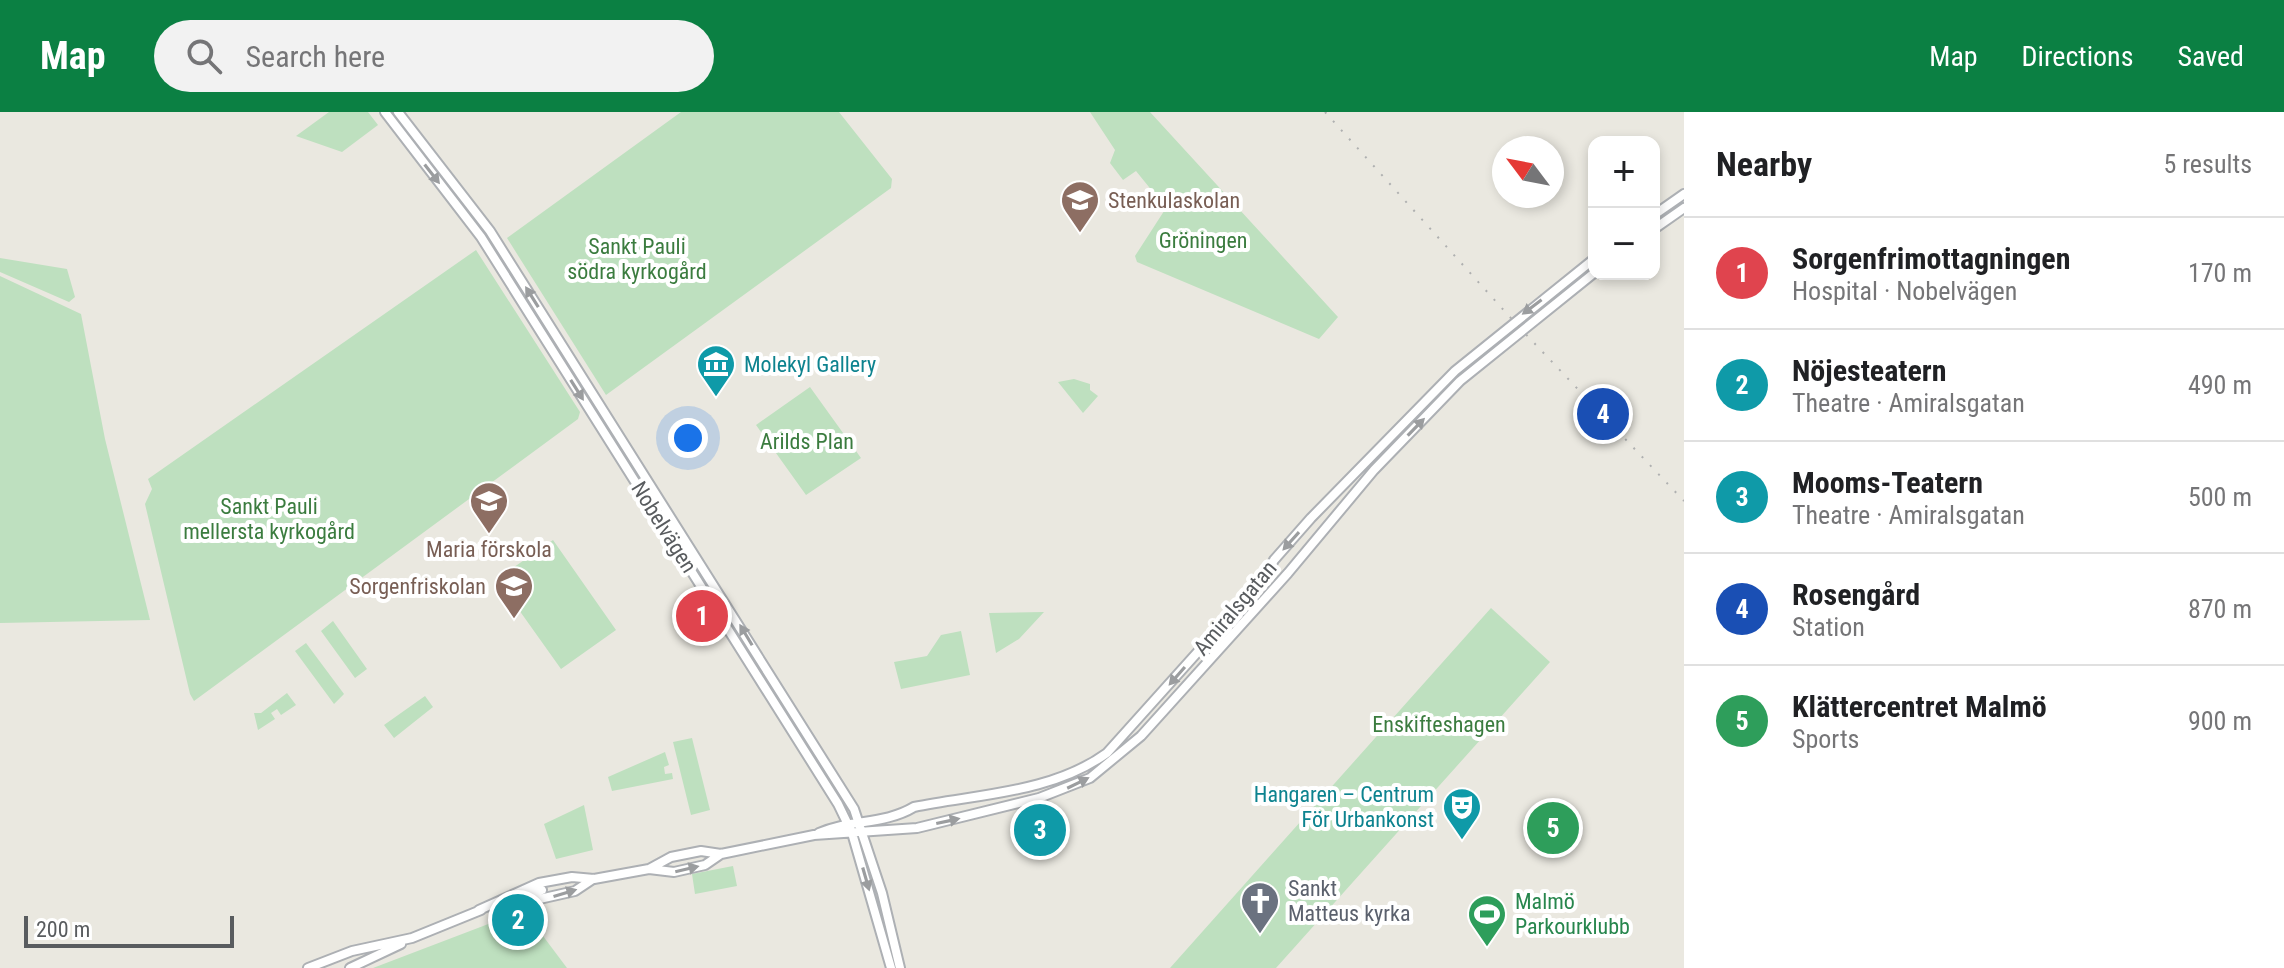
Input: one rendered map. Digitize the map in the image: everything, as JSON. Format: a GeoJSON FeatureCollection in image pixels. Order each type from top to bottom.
{"type":"FeatureCollection","features":[{"type":"Feature","properties":{"kind":"main road","name":"Nobelvägen"},"geometry":{"type":"LineString","coordinates":[[385,112],[481,237],[806,751],[852,833],[891,968]]}},
{"type":"Feature","properties":{"kind":"main road","name":"Nobelvägen"},"geometry":{"type":"LineString","coordinates":[[398,112],[490,231],[722,596],[860,821],[900,968]]}},
{"type":"Feature","properties":{"kind":"main road"},"geometry":{"type":"LineString","coordinates":[[1660,211],[1684,194]]}},
{"type":"Feature","properties":{"kind":"main road"},"geometry":{"type":"LineString","coordinates":[[1660,225],[1684,208]]}},
{"type":"Feature","properties":{"kind":"main road","name":"Amiralsgatan"},"geometry":{"type":"LineString","coordinates":[[649,869],[671,857],[701,851],[721,854],[814,835],[848,823],[898,817],[914,807],[1076,773],[1107,753],[1266,576],[1274,560],[1304,526],[1409,415],[1486,342],[1588,264]]}},
{"type":"Feature","properties":{"kind":"main road","name":"Amiralsgatan"},"geometry":{"type":"LineString","coordinates":[[814,835],[917,828],[975,816],[1056,793],[1106,767],[1141,736],[1288,573],[1374,470],[1460,381],[1588,278]]}},
{"type":"Feature","properties":{"kind":"main road","name":"Amiralsgatan"},"geometry":{"type":"LineString","coordinates":[[350,968],[539,883],[572,877],[594,879],[649,869],[674,872],[705,865],[721,854]]}},
{"type":"Feature","properties":{"kind":"main road","name":"Amiralsgatan"},"geometry":{"type":"LineString","coordinates":[[479,910],[514,906],[575,891],[594,879]]}},
{"type":"Feature","properties":{"kind":"main road","name":"Amiralsgatan"},"geometry":{"type":"LineString","coordinates":[[479,910],[542,890]]}},
{"type":"Feature","properties":{"kind":"main road","name":"Amiralsgatan"},"geometry":{"type":"LineString","coordinates":[[308,968],[352,951],[412,938]]}},
{"type":"Feature","properties":{"kind":"green space"},"geometry":{"type":"Polygon","coordinates":[[[329,112],[368,112],[378,125],[342,152],[296,136],[329,112]]]}},
{"type":"Feature","properties":{"kind":"green space","name":"Sankt Pauli södra kyrkogård"},"geometry":{"type":"Polygon","coordinates":[[[681,112],[839,112],[892,179],[891,188],[606,395],[507,238],[681,112]]]}},
{"type":"Feature","properties":{"kind":"green space","name":"Gröningen"},"geometry":{"type":"Polygon","coordinates":[[[1090,112],[1150,112],[1338,317],[1319,339],[1137,262],[1135,256],[1166,208],[1136,171],[1123,180],[1110,163],[1115,150],[1090,112]]]}},
{"type":"Feature","properties":{"kind":"green space","name":"Sankt Pauli mellersta kyrkogård"},"geometry":{"type":"Polygon","coordinates":[[[476,250],[580,412],[578,419],[194,701],[145,504],[152,489],[148,479],[476,250]]]}},
{"type":"Feature","properties":{"kind":"green space"},"geometry":{"type":"Polygon","coordinates":[[[0,258],[67,269],[75,297],[69,302],[0,272],[0,258]]]}},
{"type":"Feature","properties":{"kind":"green space"},"geometry":{"type":"Polygon","coordinates":[[[0,276],[81,314],[105,439],[150,620],[0,623],[0,276]]]}},
{"type":"Feature","properties":{"kind":"green space"},"geometry":{"type":"Polygon","coordinates":[[[1074,379],[1090,384],[1090,390],[1098,396],[1083,413],[1058,382],[1074,379]]]}},
{"type":"Feature","properties":{"kind":"green space","name":"Arilds Plan"},"geometry":{"type":"Polygon","coordinates":[[[810,387],[861,458],[806,495],[756,425],[810,387]]]}},
{"type":"Feature","properties":{"kind":"green space"},"geometry":{"type":"Polygon","coordinates":[[[553,540],[616,630],[561,669],[497,579],[553,540]]]}},
{"type":"Feature","properties":{"kind":"green space","name":"Enskifteshagen"},"geometry":{"type":"Polygon","coordinates":[[[1491,608],[1550,662],[1276,968],[1170,968],[1491,608]]]}},
{"type":"Feature","properties":{"kind":"green space"},"geometry":{"type":"Polygon","coordinates":[[[1044,612],[1019,639],[996,653],[989,613],[1044,612]]]}},
{"type":"Feature","properties":{"kind":"green space"},"geometry":{"type":"Polygon","coordinates":[[[333,621],[367,669],[355,678],[321,631],[333,621]]]}},
{"type":"Feature","properties":{"kind":"green space"},"geometry":{"type":"Polygon","coordinates":[[[961,631],[970,675],[901,689],[894,662],[927,656],[941,635],[961,631]]]}},
{"type":"Feature","properties":{"kind":"green space"},"geometry":{"type":"Polygon","coordinates":[[[306,643],[344,694],[334,704],[295,651],[306,643]]]}},
{"type":"Feature","properties":{"kind":"green space"},"geometry":{"type":"Polygon","coordinates":[[[287,693],[296,705],[281,715],[277,709],[271,713],[275,719],[258,730],[254,713],[261,713],[287,693]]]}},
{"type":"Feature","properties":{"kind":"green space"},"geometry":{"type":"Polygon","coordinates":[[[425,696],[433,707],[394,738],[384,725],[425,696]]]}},
{"type":"Feature","properties":{"kind":"green space"},"geometry":{"type":"Polygon","coordinates":[[[692,738],[710,810],[691,815],[673,742],[692,738]]]}},
{"type":"Feature","properties":{"kind":"green space"},"geometry":{"type":"Polygon","coordinates":[[[665,752],[669,765],[664,767],[665,774],[672,773],[673,779],[612,791],[608,777],[665,752]]]}},
{"type":"Feature","properties":{"kind":"green space"},"geometry":{"type":"Polygon","coordinates":[[[584,805],[593,850],[556,859],[544,824],[584,805]]]}},
{"type":"Feature","properties":{"kind":"green space"},"geometry":{"type":"Polygon","coordinates":[[[733,866],[737,886],[695,894],[692,874],[733,866]]]}},
{"type":"Feature","properties":{"kind":"green space"},"geometry":{"type":"Polygon","coordinates":[[[520,912],[538,921],[543,936],[567,968],[373,968],[520,912]]]}},
{"type":"Feature","properties":{"kind":"railway"},"geometry":{"type":"LineString","coordinates":[[1325,112],[1518,326],[1684,501]]}},
{"type":"Feature","properties":{"kind":"place","name":"Stenkulaskolan"},"geometry":{"type":"Point","coordinates":[1080,234]}},
{"type":"Feature","properties":{"kind":"place","name":"Molekyl Gallery"},"geometry":{"type":"Point","coordinates":[716,398]}},
{"type":"Feature","properties":{"kind":"place","name":"Rosengård"},"geometry":{"type":"Point","coordinates":[1603,414]}},
{"type":"Feature","properties":{"kind":"place","name":"Maria förskola"},"geometry":{"type":"Point","coordinates":[489,535]}},
{"type":"Feature","properties":{"kind":"place","name":"Sorgenfrimottagningen"},"geometry":{"type":"Point","coordinates":[702,616]}},
{"type":"Feature","properties":{"kind":"place","name":"Sorgenfriskolan"},"geometry":{"type":"Point","coordinates":[514,620]}},
{"type":"Feature","properties":{"kind":"place","name":"Klättercentret Malmö"},"geometry":{"type":"Point","coordinates":[1553,828]}},
{"type":"Feature","properties":{"kind":"place","name":"Mooms-Teatern"},"geometry":{"type":"Point","coordinates":[1040,830]}},
{"type":"Feature","properties":{"kind":"place","name":"Hangaren – Centrum För Urbankonst"},"geometry":{"type":"Point","coordinates":[1462,841]}},
{"type":"Feature","properties":{"kind":"place","name":"Nöjesteatern"},"geometry":{"type":"Point","coordinates":[518,920]}},
{"type":"Feature","properties":{"kind":"place","name":"Sankt Matteus kyrka"},"geometry":{"type":"Point","coordinates":[1260,935]}},
{"type":"Feature","properties":{"kind":"place","name":"Malmö Parkourklubb"},"geometry":{"type":"Point","coordinates":[1487,948]}}]}
